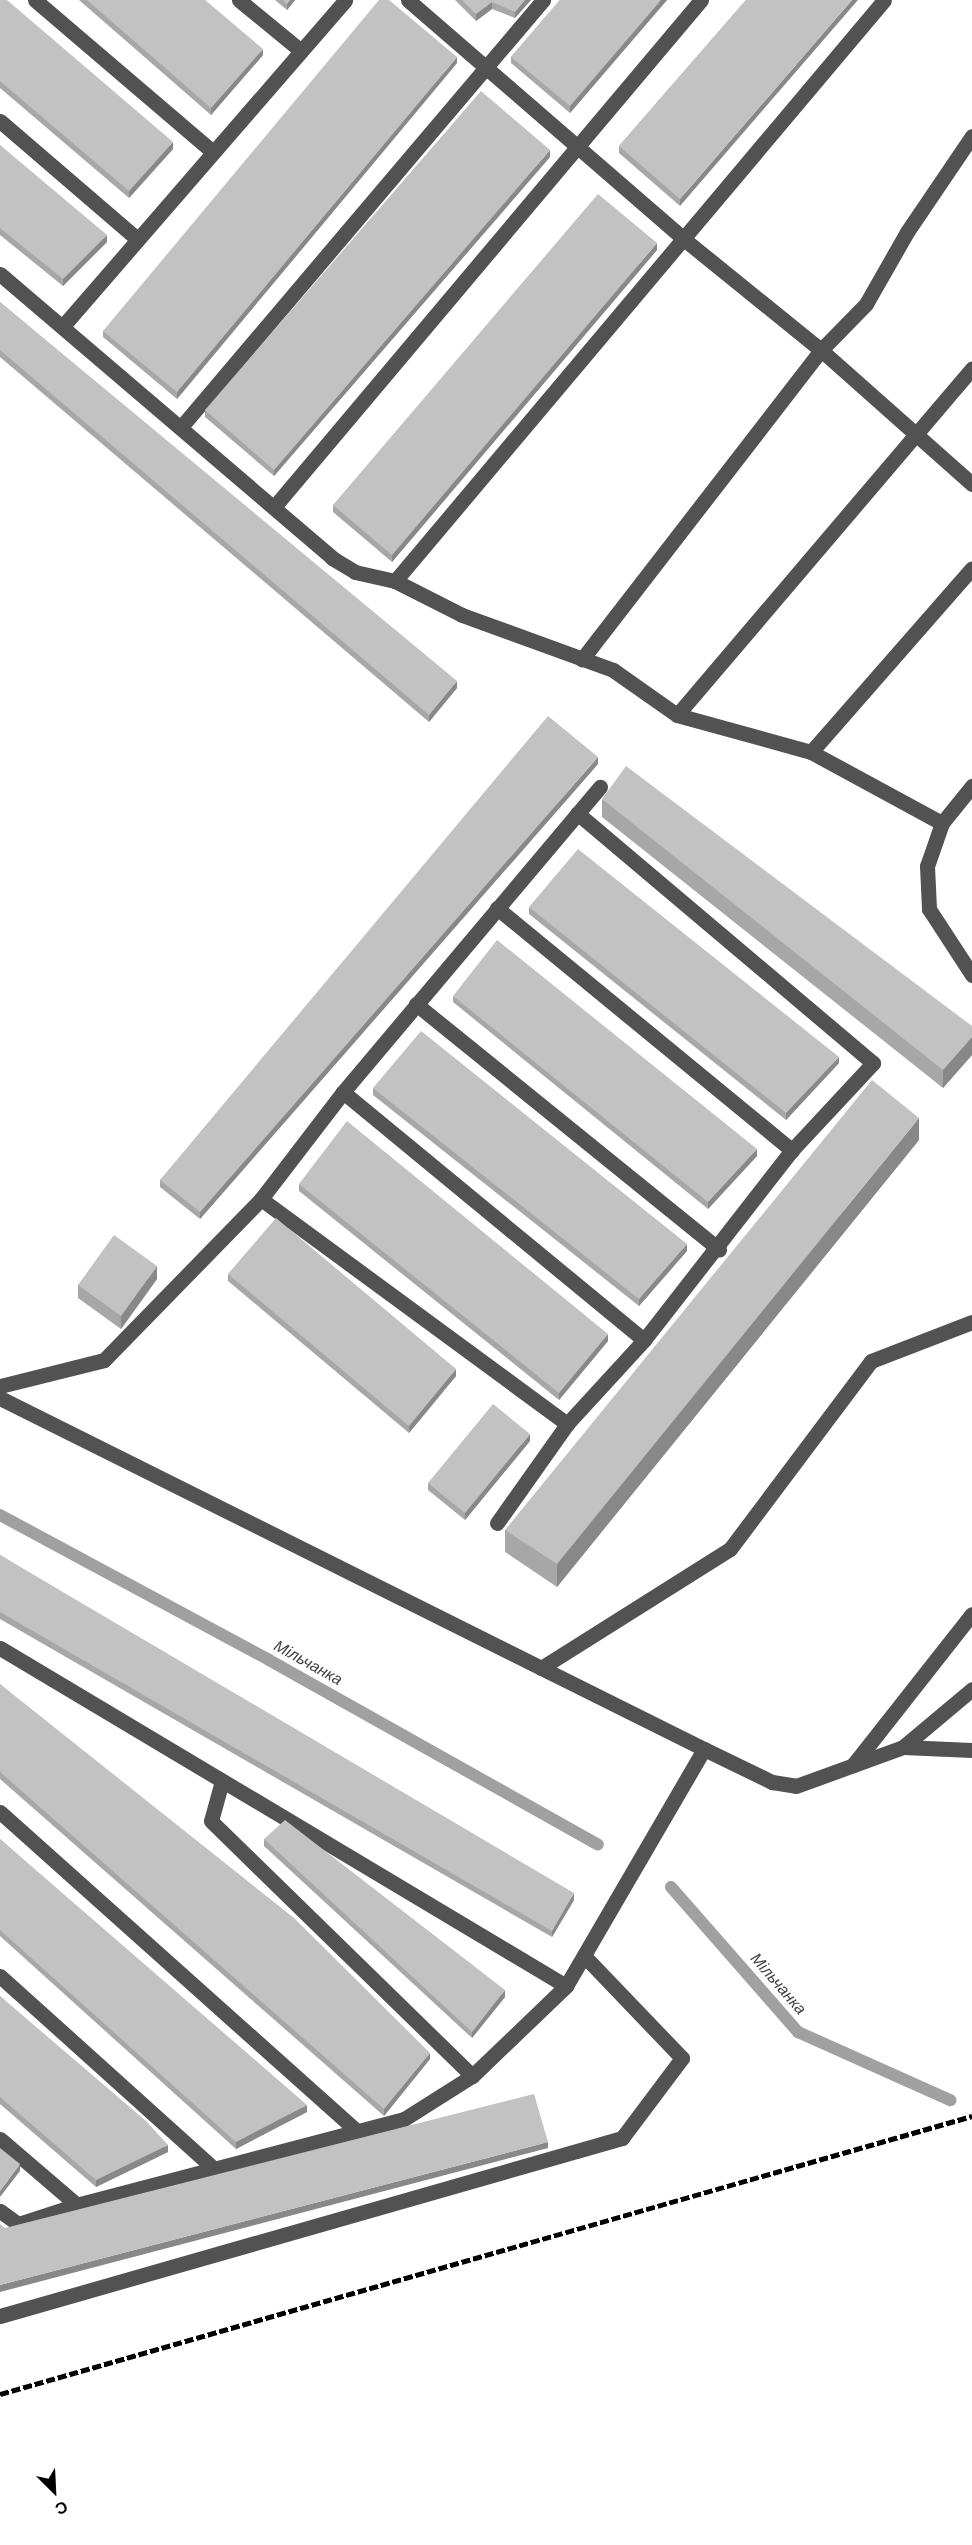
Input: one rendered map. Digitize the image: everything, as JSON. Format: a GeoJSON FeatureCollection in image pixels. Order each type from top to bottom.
{"type":"FeatureCollection","features":[{"type":"Feature","properties":{"kind":"lane"},"geometry":{"type":"LineString","coordinates":[[35,0],[213,152]]}},
{"type":"Feature","properties":{"kind":"lane"},"geometry":{"type":"LineString","coordinates":[[239,0],[301,51]]}},
{"type":"Feature","properties":{"kind":"lane"},"geometry":{"type":"LineString","coordinates":[[63,326],[345,0]]}},
{"type":"Feature","properties":{"kind":"lane"},"geometry":{"type":"LineString","coordinates":[[408,0],[685,240],[821,350],[972,484]]}},
{"type":"Feature","properties":{"kind":"lane"},"geometry":{"type":"LineString","coordinates":[[181,427],[484,66],[543,0]]}},
{"type":"Feature","properties":{"kind":"lane"},"geometry":{"type":"LineString","coordinates":[[274,507],[579,148],[701,0]]}},
{"type":"Feature","properties":{"kind":"lane"},"geometry":{"type":"LineString","coordinates":[[395,581],[685,240],[884,0]]}},
{"type":"Feature","properties":{"kind":"lane"},"geometry":{"type":"LineString","coordinates":[[0,121],[137,239]]}},
{"type":"Feature","properties":{"kind":"lane"},"geometry":{"type":"LineString","coordinates":[[582,659],[821,350],[866,304],[907,232],[972,136]]}},
{"type":"Feature","properties":{"kind":"lane"},"geometry":{"type":"LineString","coordinates":[[0,274],[274,507],[355,572],[395,581],[462,615],[613,670],[677,715],[811,752],[942,823]]}},
{"type":"Feature","properties":{"kind":"lane"},"geometry":{"type":"LineString","coordinates":[[677,715],[972,368]]}},
{"type":"Feature","properties":{"kind":"lane"},"geometry":{"type":"LineString","coordinates":[[811,752],[972,568]]}},
{"type":"Feature","properties":{"kind":"lane"},"geometry":{"type":"LineString","coordinates":[[972,786],[942,823],[927,866],[929,909],[972,975]]}},
{"type":"Feature","properties":{"kind":"lane"},"geometry":{"type":"LineString","coordinates":[[0,1386],[104,1360],[261,1199],[343,1092],[600,787]]}},
{"type":"Feature","properties":{"kind":"lane"},"geometry":{"type":"LineString","coordinates":[[497,1522],[567,1424],[644,1340],[719,1249],[792,1150],[873,1063],[577,813]]}},
{"type":"Feature","properties":{"kind":"lane"},"geometry":{"type":"LineString","coordinates":[[496,908],[792,1150]]}},
{"type":"Feature","properties":{"kind":"lane"},"geometry":{"type":"LineString","coordinates":[[416,1004],[719,1249]]}},
{"type":"Feature","properties":{"kind":"lane"},"geometry":{"type":"LineString","coordinates":[[343,1092],[644,1340]]}},
{"type":"Feature","properties":{"kind":"lane"},"geometry":{"type":"LineString","coordinates":[[261,1199],[567,1424]]}},
{"type":"Feature","properties":{"kind":"lane"},"geometry":{"type":"LineString","coordinates":[[541,1668],[730,1549],[871,1361],[972,1322]]}},
{"type":"Feature","properties":{"kind":"lane"},"geometry":{"type":"LineString","coordinates":[[0,1398],[772,1782],[796,1785],[903,1747],[972,1689]]}},
{"type":"Feature","properties":{"kind":"lane"},"geometry":{"type":"LineString","coordinates":[[853,1765],[972,1614]]}},
{"type":"Feature","properties":{"kind":"lane"},"geometry":{"type":"LineString","coordinates":[[0,1648],[566,1986]]}},
{"type":"Feature","properties":{"kind":"lane"},"geometry":{"type":"LineString","coordinates":[[903,1747],[972,1750]]}},
{"type":"Feature","properties":{"kind":"lane"},"geometry":{"type":"LineString","coordinates":[[0,2211],[18,2224],[77,2205],[404,2119],[472,2076],[566,1986],[586,1958],[704,1749]]}},
{"type":"Feature","properties":{"kind":"lane"},"geometry":{"type":"LineString","coordinates":[[222,1781],[212,1821],[472,2076]]}},
{"type":"Feature","properties":{"kind":"lane"},"geometry":{"type":"LineString","coordinates":[[0,1812],[357,2131]]}},
{"type":"Feature","properties":{"kind":"lane"},"geometry":{"type":"LineString","coordinates":[[0,2316],[622,2138],[682,2058],[586,1958]]}},
{"type":"Feature","properties":{"kind":"lane"},"geometry":{"type":"LineString","coordinates":[[0,1976],[214,2169]]}},
{"type":"Feature","properties":{"kind":"lane"},"geometry":{"type":"LineString","coordinates":[[0,2139],[77,2205]]}},
{"type":"Feature","properties":{"kind":"building"},"geometry":{"type":"Polygon","coordinates":[[[0,0],[7,0],[173,142],[129,191],[0,81],[0,0]]]}},
{"type":"Feature","properties":{"kind":"building"},"geometry":{"type":"Polygon","coordinates":[[[87,0],[205,0],[263,49],[211,108],[87,0]]]}},
{"type":"Feature","properties":{"kind":"building"},"geometry":{"type":"Polygon","coordinates":[[[379,0],[389,0],[457,57],[177,392],[103,331],[379,0]]]}},
{"type":"Feature","properties":{"kind":"building"},"geometry":{"type":"Polygon","coordinates":[[[462,0],[525,0],[515,12],[492,2],[476,14],[462,0]]]}},
{"type":"Feature","properties":{"kind":"building"},"geometry":{"type":"Polygon","coordinates":[[[560,0],[661,0],[570,106],[511,57],[560,0]]]}},
{"type":"Feature","properties":{"kind":"building"},"geometry":{"type":"Polygon","coordinates":[[[746,0],[852,0],[680,199],[619,146],[746,0]]]}},
{"type":"Feature","properties":{"kind":"building"},"geometry":{"type":"Polygon","coordinates":[[[481,91],[550,150],[274,470],[205,410],[481,91]]]}},
{"type":"Feature","properties":{"kind":"building"},"geometry":{"type":"Polygon","coordinates":[[[0,145],[107,235],[63,279],[0,228],[0,145]]]}},
{"type":"Feature","properties":{"kind":"building"},"geometry":{"type":"Polygon","coordinates":[[[598,194],[657,243],[392,555],[333,505],[598,194]]]}},
{"type":"Feature","properties":{"kind":"building"},"geometry":{"type":"Polygon","coordinates":[[[0,302],[457,681],[429,715],[0,350],[0,302]]]}},
{"type":"Feature","properties":{"kind":"building"},"geometry":{"type":"Polygon","coordinates":[[[548,716],[598,757],[200,1212],[160,1180],[548,716]]]}},
{"type":"Feature","properties":{"kind":"building"},"geometry":{"type":"Polygon","coordinates":[[[626,766],[972,1026],[972,1037],[943,1070],[602,799],[626,766]]]}},
{"type":"Feature","properties":{"kind":"building"},"geometry":{"type":"Polygon","coordinates":[[[578,849],[839,1057],[786,1113],[529,907],[578,849]]]}},
{"type":"Feature","properties":{"kind":"building"},"geometry":{"type":"Polygon","coordinates":[[[497,940],[757,1149],[708,1202],[453,996],[497,940]]]}},
{"type":"Feature","properties":{"kind":"building"},"geometry":{"type":"Polygon","coordinates":[[[421,1031],[687,1244],[639,1299],[373,1088],[421,1031]]]}},
{"type":"Feature","properties":{"kind":"building"},"geometry":{"type":"Polygon","coordinates":[[[872,1080],[919,1118],[557,1564],[505,1530],[872,1080]]]}},
{"type":"Feature","properties":{"kind":"building"},"geometry":{"type":"Polygon","coordinates":[[[347,1121],[608,1334],[559,1393],[299,1184],[347,1121]]]}},
{"type":"Feature","properties":{"kind":"building"},"geometry":{"type":"Polygon","coordinates":[[[276,1218],[456,1369],[409,1426],[228,1274],[276,1218]]]}},
{"type":"Feature","properties":{"kind":"building"},"geometry":{"type":"Polygon","coordinates":[[[114,1235],[157,1266],[121,1316],[78,1285],[114,1235]]]}},
{"type":"Feature","properties":{"kind":"building"},"geometry":{"type":"Polygon","coordinates":[[[493,1404],[530,1434],[465,1513],[428,1483],[493,1404]]]}},
{"type":"Feature","properties":{"kind":"building"},"geometry":{"type":"Polygon","coordinates":[[[0,1555],[574,1893],[552,1931],[0,1612],[0,1555]]]}},
{"type":"Feature","properties":{"kind":"building"},"geometry":{"type":"Polygon","coordinates":[[[0,1684],[294,1918],[430,2053],[384,2109],[0,1772],[0,1684]]]}},
{"type":"Feature","properties":{"kind":"building"},"geometry":{"type":"Polygon","coordinates":[[[285,1820],[505,1990],[472,2032],[264,1839],[285,1820]]]}},
{"type":"Feature","properties":{"kind":"building"},"geometry":{"type":"Polygon","coordinates":[[[0,1839],[307,2105],[236,2142],[0,1930],[0,1839]]]}},
{"type":"Feature","properties":{"kind":"building"},"geometry":{"type":"Polygon","coordinates":[[[0,1996],[146,2121],[168,2145],[96,2180],[0,2097],[0,1996]]]}},
{"type":"Feature","properties":{"kind":"building"},"geometry":{"type":"Polygon","coordinates":[[[534,2094],[548,2142],[0,2285],[0,2224],[5,2228],[534,2094]]]}},
{"type":"Feature","properties":{"kind":"building"},"geometry":{"type":"Polygon","coordinates":[[[0,2148],[20,2164],[0,2191],[0,2148]]]}},
{"type":"Feature","properties":{"kind":"waterway","name":"Мільчанка"},"geometry":{"type":"LineString","coordinates":[[0,1515],[269,1660],[598,1845]]}},
{"type":"Feature","properties":{"kind":"waterway","name":"Мільчанка"},"geometry":{"type":"LineString","coordinates":[[671,1887],[798,2032],[950,2100]]}},
{"type":"Feature","properties":{"kind":"railway"},"geometry":{"type":"LineString","coordinates":[[0,2394],[972,2116]]}}]}
